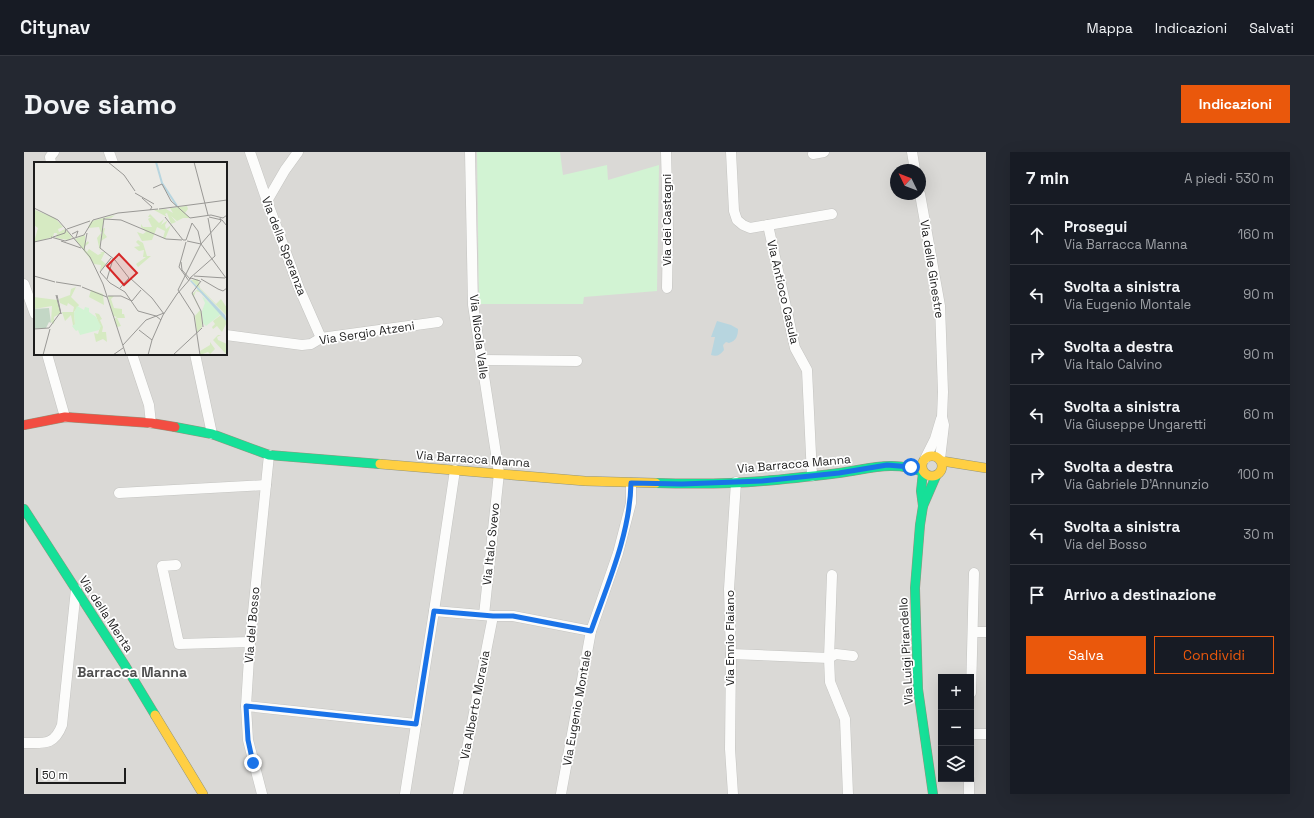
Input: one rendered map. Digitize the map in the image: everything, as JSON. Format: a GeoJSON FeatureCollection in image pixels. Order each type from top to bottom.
{"type":"FeatureCollection","features":[{"type":"Feature","properties":{"kind":"street"},"geometry":{"type":"LineString","coordinates":[[51,162],[50,157],[54,152]]}},
{"type":"Feature","properties":{"kind":"street"},"geometry":{"type":"LineString","coordinates":[[109,152],[113,162]]}},
{"type":"Feature","properties":{"kind":"street","name":"Via della Speranza"},"geometry":{"type":"LineString","coordinates":[[250,152],[305,301],[321,338]]}},
{"type":"Feature","properties":{"kind":"street"},"geometry":{"type":"LineString","coordinates":[[267,201],[285,170],[298,152]]}},
{"type":"Feature","properties":{"kind":"street","name":"Via Nicola Valle"},"geometry":{"type":"LineString","coordinates":[[470,152],[473,305],[480,360],[499,473]]}},
{"type":"Feature","properties":{"kind":"street","name":"Via dei Castagni"},"geometry":{"type":"LineString","coordinates":[[666,152],[668,229],[667,288]]}},
{"type":"Feature","properties":{"kind":"street"},"geometry":{"type":"LineString","coordinates":[[732,152],[734,211],[738,220],[743,226],[750,228],[768,226],[832,214]]}},
{"type":"Feature","properties":{"kind":"street"},"geometry":{"type":"LineString","coordinates":[[813,154],[824,152]]}},
{"type":"Feature","properties":{"kind":"street"},"geometry":{"type":"LineString","coordinates":[[912,152],[914,164]]}},
{"type":"Feature","properties":{"kind":"street","name":"Via delle Ginestre"},"geometry":{"type":"LineString","coordinates":[[921,200],[940,306],[943,392],[942,417],[935,438],[925,458]]}},
{"type":"Feature","properties":{"kind":"street","name":"Via Antioco Casula"},"geometry":{"type":"LineString","coordinates":[[768,226],[795,348],[807,370],[812,476]]}},
{"type":"Feature","properties":{"kind":"street"},"geometry":{"type":"LineString","coordinates":[[24,284],[34,311]]}},
{"type":"Feature","properties":{"kind":"street","name":"Via Sergio Atzeni"},"geometry":{"type":"LineString","coordinates":[[227,335],[302,345],[311,344],[321,338],[438,322]]}},
{"type":"Feature","properties":{"kind":"street"},"geometry":{"type":"LineString","coordinates":[[47,355],[65,417]]}},
{"type":"Feature","properties":{"kind":"street"},"geometry":{"type":"LineString","coordinates":[[132,355],[149,405],[151,423]]}},
{"type":"Feature","properties":{"kind":"street"},"geometry":{"type":"LineString","coordinates":[[194,355],[212,434]]}},
{"type":"Feature","properties":{"kind":"street"},"geometry":{"type":"LineString","coordinates":[[480,360],[577,361]]}},
{"type":"Feature","properties":{"kind":"street","name":"Via Barracca Manna"},"geometry":{"type":"LineString","coordinates":[[24,425],[65,417],[151,423],[212,434],[268,455],[585,481],[682,484],[736,482],[839,473],[887,465],[911,467],[924,472]]}},
{"type":"Feature","properties":{"kind":"street","name":"Via delle Ginestre"},"geometry":{"type":"LineString","coordinates":[[941,460],[944,425],[942,417]]}},
{"type":"Feature","properties":{"kind":"street","name":"Via del Bosso"},"geometry":{"type":"LineString","coordinates":[[262,794],[248,740],[246,706],[250,642],[268,455]]}},
{"type":"Feature","properties":{"kind":"street"},"geometry":{"type":"LineString","coordinates":[[975,467],[960,472],[929,476],[924,472],[922,465],[925,458],[931,456],[941,460],[986,468]]}},
{"type":"Feature","properties":{"kind":"street"},"geometry":{"type":"LineString","coordinates":[[938,475],[943,468],[941,460]]}},
{"type":"Feature","properties":{"kind":"street"},"geometry":{"type":"LineString","coordinates":[[405,794],[455,470]]}},
{"type":"Feature","properties":{"kind":"street","name":"Via Luigi Pirandello"},"geometry":{"type":"LineString","coordinates":[[924,472],[921,487],[923,506],[915,588],[918,689],[933,794]]}},
{"type":"Feature","properties":{"kind":"street","name":"Via Italo Svevo"},"geometry":{"type":"LineString","coordinates":[[488,616],[499,473]]}},
{"type":"Feature","properties":{"kind":"street","name":"Via Luigi Pirandello"},"geometry":{"type":"LineString","coordinates":[[923,506],[938,475]]}},
{"type":"Feature","properties":{"kind":"street","name":"Via Ennio Flaiano"},"geometry":{"type":"LineString","coordinates":[[733,794],[730,749],[731,654],[729,589],[736,482]]}},
{"type":"Feature","properties":{"kind":"street","name":"Via Eugenio Montale"},"geometry":{"type":"LineString","coordinates":[[561,794],[591,631],[618,553],[631,503],[631,483]]}},
{"type":"Feature","properties":{"kind":"street"},"geometry":{"type":"LineString","coordinates":[[119,492],[266,485]]}},
{"type":"Feature","properties":{"kind":"street","name":"Via della Menta"},"geometry":{"type":"LineString","coordinates":[[24,509],[126,667],[203,794]]}},
{"type":"Feature","properties":{"kind":"street"},"geometry":{"type":"LineString","coordinates":[[176,565],[162,566],[178,644],[250,642]]}},
{"type":"Feature","properties":{"kind":"street"},"geometry":{"type":"LineString","coordinates":[[972,674],[974,573]]}},
{"type":"Feature","properties":{"kind":"street"},"geometry":{"type":"LineString","coordinates":[[832,575],[829,658],[830,682],[845,719],[848,794]]}},
{"type":"Feature","properties":{"kind":"street"},"geometry":{"type":"LineString","coordinates":[[24,743],[45,743],[58,734],[62,725],[76,589]]}},
{"type":"Feature","properties":{"kind":"street"},"geometry":{"type":"LineString","coordinates":[[434,611],[488,616],[513,616],[591,631]]}},
{"type":"Feature","properties":{"kind":"street","name":"Via Alberto Moravia"},"geometry":{"type":"LineString","coordinates":[[458,794],[488,616]]}},
{"type":"Feature","properties":{"kind":"street"},"geometry":{"type":"LineString","coordinates":[[973,632],[986,632]]}},
{"type":"Feature","properties":{"kind":"street"},"geometry":{"type":"LineString","coordinates":[[731,654],[829,658],[836,654],[853,656]]}},
{"type":"Feature","properties":{"kind":"street"},"geometry":{"type":"LineString","coordinates":[[246,706],[416,724]]}},
{"type":"Feature","properties":{"kind":"street"},"geometry":{"type":"LineString","coordinates":[[974,734],[986,734]]}},
{"type":"Feature","properties":{"kind":"street"},"geometry":{"type":"LineString","coordinates":[[969,782],[969,794]]}},
{"type":"Feature","properties":{"kind":"shaded area"},"geometry":{"type":"Polygon","coordinates":[[[24,152],[986,152],[986,794],[24,794],[24,152]]]}},
{"type":"Feature","properties":{"kind":"green space"},"geometry":{"type":"Polygon","coordinates":[[[477,152],[560,152],[563,175],[607,165],[608,180],[659,165],[657,291],[584,297],[583,304],[479,304],[477,152]]]}},
{"type":"Feature","properties":{"kind":"water"},"geometry":{"type":"Polygon","coordinates":[[[717,321],[731,325],[738,329],[738,332],[735,340],[729,343],[726,342],[723,345],[724,350],[715,356],[711,355],[715,337],[711,337],[717,321]]]}},
{"type":"Feature","properties":{"kind":"traffic: fast"},"geometry":{"type":"LineString","coordinates":[[175,427],[212,434],[269,455],[380,464]]}},
{"type":"Feature","properties":{"kind":"traffic: fast"},"geometry":{"type":"LineString","coordinates":[[656,483],[710,484],[750,482],[830,474],[881,466],[892,466],[912,468],[923,472],[921,491],[923,506]]}},
{"type":"Feature","properties":{"kind":"traffic: fast"},"geometry":{"type":"LineString","coordinates":[[933,794],[918,689],[915,588],[923,506],[936,476]]}},
{"type":"Feature","properties":{"kind":"traffic: fast"},"geometry":{"type":"LineString","coordinates":[[24,509],[126,667],[155,715]]}},
{"type":"Feature","properties":{"kind":"traffic: slow"},"geometry":{"type":"LineString","coordinates":[[928,456],[936,456],[942,462],[942,466],[942,470],[936,476],[928,476],[922,470],[922,462],[928,456]]}},
{"type":"Feature","properties":{"kind":"traffic: slow"},"geometry":{"type":"LineString","coordinates":[[942,461],[986,468]]}},
{"type":"Feature","properties":{"kind":"traffic: slow"},"geometry":{"type":"LineString","coordinates":[[380,464],[585,481],[656,483]]}},
{"type":"Feature","properties":{"kind":"traffic: slow"},"geometry":{"type":"LineString","coordinates":[[155,715],[203,794]]}},
{"type":"Feature","properties":{"kind":"traffic: jam"},"geometry":{"type":"LineString","coordinates":[[24,425],[65,417],[151,423],[175,427]]}},
{"type":"Feature","properties":{"kind":"district","name":"Barracca Manna"},"geometry":{"type":"Point","coordinates":[132,672]}},
{"type":"Feature","properties":{"kind":"route"},"geometry":{"type":"LineString","coordinates":[[253,763],[248,740],[246,706],[416,724],[434,611],[493,616],[513,616],[591,631],[618,553],[631,503],[631,483],[682,484],[762,481],[839,473],[887,465],[911,467]]}}]}
